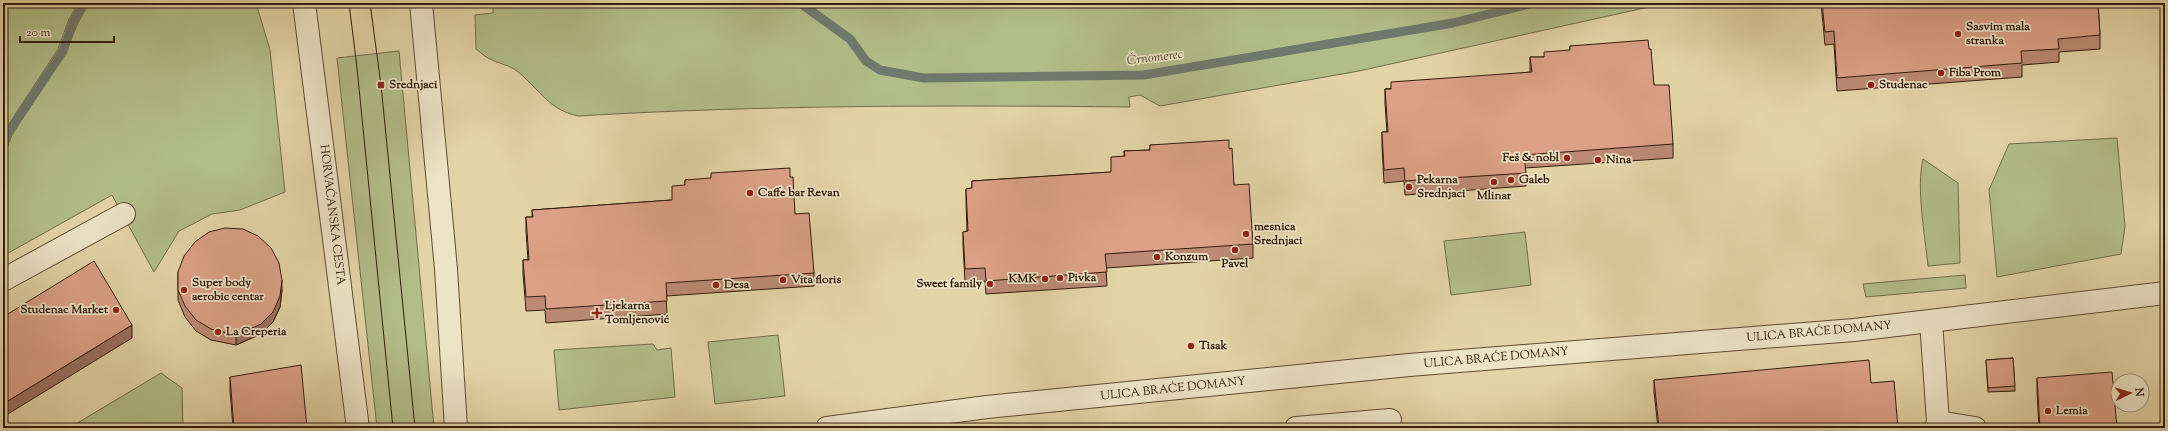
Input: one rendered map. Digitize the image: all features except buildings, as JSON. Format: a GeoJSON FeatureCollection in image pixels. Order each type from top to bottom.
{"type":"FeatureCollection","features":[{"type":"Feature","properties":{"kind":"street","name":"HORVAĆANSKA CESTA"},"geometry":{"type":"LineString","coordinates":[[304,3],[358,428]]}},
{"type":"Feature","properties":{"kind":"street"},"geometry":{"type":"LineString","coordinates":[[421,3],[446,269],[456,428]]}},
{"type":"Feature","properties":{"kind":"street"},"geometry":{"type":"LineString","coordinates":[[3,280],[124,214]]}},
{"type":"Feature","properties":{"kind":"street","name":"ULICA BRAĆE DOMANY"},"geometry":{"type":"LineString","coordinates":[[827,428],[987,408],[1409,365],[1777,337],[1931,321],[2165,293]]}},
{"type":"Feature","properties":{"kind":"street"},"geometry":{"type":"LineString","coordinates":[[1931,321],[1937,425],[1975,428]]}},
{"type":"Feature","properties":{"kind":"street"},"geometry":{"type":"LineString","coordinates":[[1296,428],[1390,420]]}},
{"type":"Feature","properties":{"kind":"green space"},"geometry":{"type":"Polygon","coordinates":[[[3,3],[78,3],[69,19],[58,49],[3,133],[3,3]]]}},
{"type":"Feature","properties":{"kind":"green space"},"geometry":{"type":"Polygon","coordinates":[[[89,3],[256,3],[270,50],[285,192],[240,210],[212,214],[179,231],[154,272],[112,195],[3,256],[3,158],[12,135],[66,52],[77,25],[89,3]]]}},
{"type":"Feature","properties":{"kind":"green space"},"geometry":{"type":"Polygon","coordinates":[[[493,3],[1667,3],[1359,71],[1160,106],[1140,95],[1129,97],[1130,107],[992,106],[785,108],[647,112],[578,116],[567,113],[550,103],[514,69],[491,60],[476,49],[475,15],[493,13],[493,3]]]}},
{"type":"Feature","properties":{"kind":"green space"},"geometry":{"type":"Polygon","coordinates":[[[399,51],[434,428],[377,428],[337,58],[399,51]]]}},
{"type":"Feature","properties":{"kind":"green space"},"geometry":{"type":"Polygon","coordinates":[[[2117,138],[2125,226],[2121,254],[1997,277],[1989,190],[2009,144],[2117,138]]]}},
{"type":"Feature","properties":{"kind":"green space"},"geometry":{"type":"Polygon","coordinates":[[[1923,159],[1958,183],[1960,263],[1928,266],[1920,183],[1923,159]]]}},
{"type":"Feature","properties":{"kind":"green space"},"geometry":{"type":"Polygon","coordinates":[[[1525,232],[1531,285],[1451,295],[1444,241],[1525,232]]]}},
{"type":"Feature","properties":{"kind":"green space"},"geometry":{"type":"Polygon","coordinates":[[[1965,275],[1966,288],[1866,297],[1863,284],[1965,275]]]}},
{"type":"Feature","properties":{"kind":"green space"},"geometry":{"type":"Polygon","coordinates":[[[778,335],[785,396],[715,404],[708,342],[778,335]]]}},
{"type":"Feature","properties":{"kind":"green space"},"geometry":{"type":"Polygon","coordinates":[[[653,344],[657,350],[671,348],[675,397],[559,410],[554,350],[653,344]]]}},
{"type":"Feature","properties":{"kind":"green space"},"geometry":{"type":"Polygon","coordinates":[[[161,373],[182,388],[183,428],[69,428],[161,373]]]}},
{"type":"Feature","properties":{"kind":"waterway","name":"Črnomerec"},"geometry":{"type":"LineString","coordinates":[[3,147],[8,133],[63,51],[73,22],[84,3]]}},
{"type":"Feature","properties":{"kind":"waterway","name":"Črnomerec"},"geometry":{"type":"LineString","coordinates":[[800,3],[850,39],[866,61],[880,70],[924,78],[1144,75],[1453,23],[1533,3]]}},
{"type":"Feature","properties":{"kind":"tram line"},"geometry":{"type":"LineString","coordinates":[[349,3],[357,68],[393,428]]}},
{"type":"Feature","properties":{"kind":"tram line"},"geometry":{"type":"LineString","coordinates":[[370,3],[381,85],[415,428]]}},
{"type":"Feature","properties":{"kind":"place","name":"Sasvim mala stranka"},"geometry":{"type":"Point","coordinates":[1958,34]}},
{"type":"Feature","properties":{"kind":"place","name":"Fiba Prom"},"geometry":{"type":"Point","coordinates":[1941,73]}},
{"type":"Feature","properties":{"kind":"place","name":"Srednjaci"},"geometry":{"type":"Point","coordinates":[381,85]}},
{"type":"Feature","properties":{"kind":"place","name":"Studenac"},"geometry":{"type":"Point","coordinates":[1871,85]}},
{"type":"Feature","properties":{"kind":"place","name":"Feš & nobl"},"geometry":{"type":"Point","coordinates":[1567,158]}},
{"type":"Feature","properties":{"kind":"place","name":"Nina"},"geometry":{"type":"Point","coordinates":[1598,160]}},
{"type":"Feature","properties":{"kind":"place","name":"Galeb"},"geometry":{"type":"Point","coordinates":[1511,180]}},
{"type":"Feature","properties":{"kind":"place","name":"Mlinar"},"geometry":{"type":"Point","coordinates":[1494,182]}},
{"type":"Feature","properties":{"kind":"place","name":"Pekarna Srednjaci"},"geometry":{"type":"Point","coordinates":[1409,187]}},
{"type":"Feature","properties":{"kind":"place","name":"Caffe bar Revan"},"geometry":{"type":"Point","coordinates":[750,193]}},
{"type":"Feature","properties":{"kind":"place","name":"mesnica Srednjaci"},"geometry":{"type":"Point","coordinates":[1246,234]}},
{"type":"Feature","properties":{"kind":"place","name":"Pavel"},"geometry":{"type":"Point","coordinates":[1235,250]}},
{"type":"Feature","properties":{"kind":"place","name":"Konzum"},"geometry":{"type":"Point","coordinates":[1157,257]}},
{"type":"Feature","properties":{"kind":"place","name":"Pivka"},"geometry":{"type":"Point","coordinates":[1060,278]}},
{"type":"Feature","properties":{"kind":"place","name":"KMK"},"geometry":{"type":"Point","coordinates":[1045,279]}},
{"type":"Feature","properties":{"kind":"place","name":"Vita floris"},"geometry":{"type":"Point","coordinates":[783,280]}},
{"type":"Feature","properties":{"kind":"place","name":"Sweet family"},"geometry":{"type":"Point","coordinates":[990,284]}},
{"type":"Feature","properties":{"kind":"place","name":"Desa"},"geometry":{"type":"Point","coordinates":[716,285]}},
{"type":"Feature","properties":{"kind":"place","name":"Super body aerobic centar"},"geometry":{"type":"Point","coordinates":[184,290]}},
{"type":"Feature","properties":{"kind":"place","name":"Studenac Market"},"geometry":{"type":"Point","coordinates":[116,310]}},
{"type":"Feature","properties":{"kind":"place","name":"Ljekarna Tomljenović"},"geometry":{"type":"Point","coordinates":[597,313]}},
{"type":"Feature","properties":{"kind":"place","name":"La Creperia"},"geometry":{"type":"Point","coordinates":[218,332]}},
{"type":"Feature","properties":{"kind":"place","name":"Tisak"},"geometry":{"type":"Point","coordinates":[1191,346]}},
{"type":"Feature","properties":{"kind":"place","name":"Lemia"},"geometry":{"type":"Point","coordinates":[2048,411]}}]}
